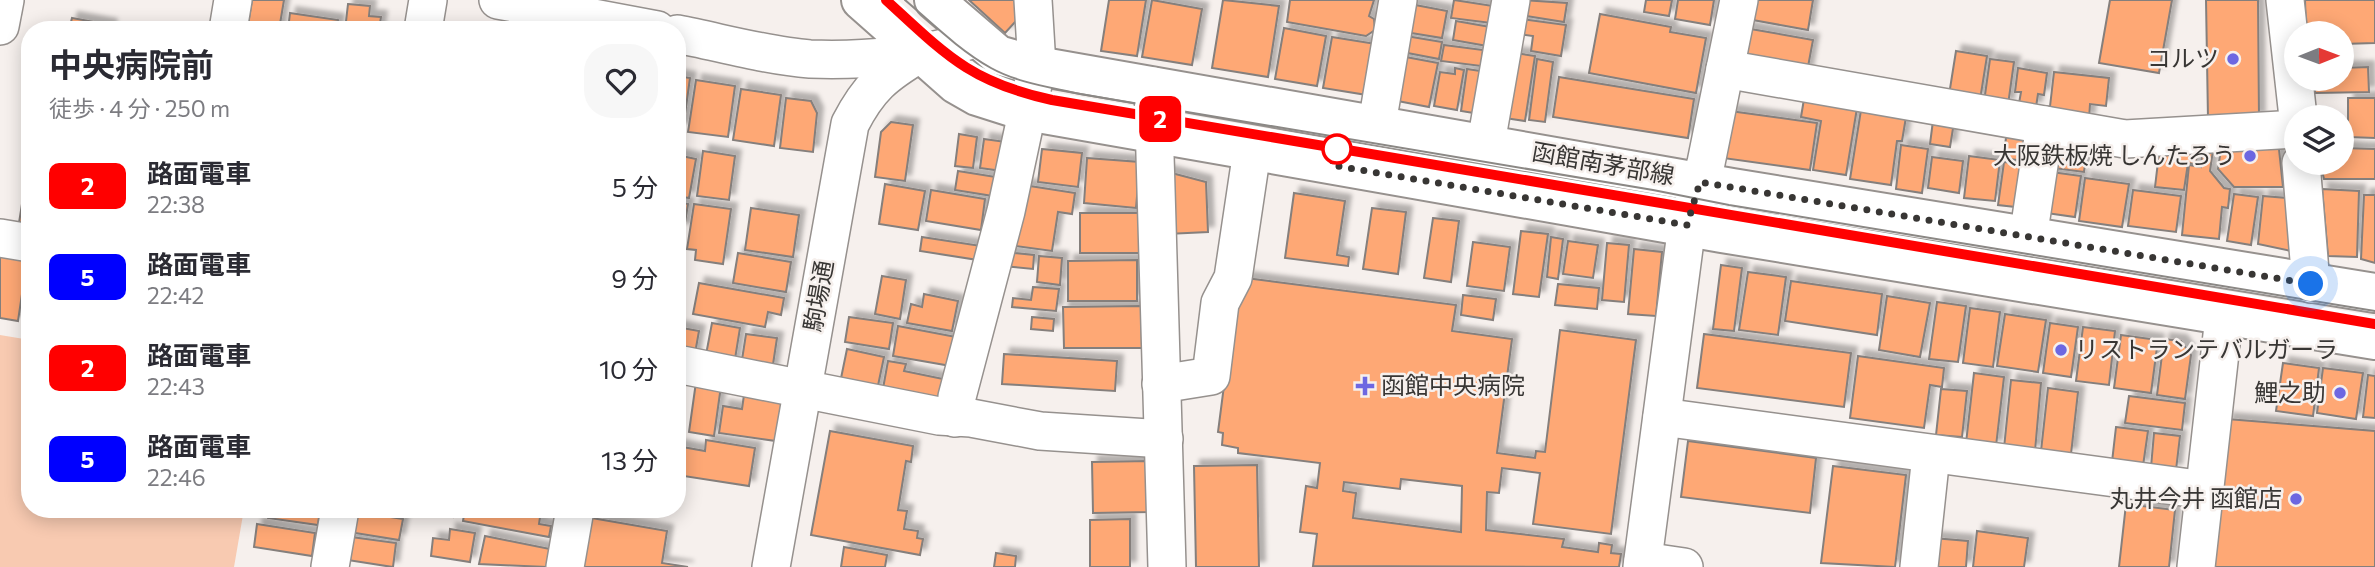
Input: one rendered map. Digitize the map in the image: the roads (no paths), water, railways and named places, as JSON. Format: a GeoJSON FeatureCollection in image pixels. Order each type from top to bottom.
{"type":"FeatureCollection","features":[{"type":"Feature","properties":{"kind":"main road"},"geometry":{"type":"LineString","coordinates":[[861,0],[956,85],[977,96],[1025,110],[2224,317],[2375,340]]}},
{"type":"Feature","properties":{"kind":"main road","name":"函館南茅部線"},"geometry":{"type":"LineString","coordinates":[[934,0],[998,55],[1037,66],[1700,182],[2375,293]]}},
{"type":"Feature","properties":{"kind":"street"},"geometry":{"type":"LineString","coordinates":[[0,26],[5,0]]}},
{"type":"Feature","properties":{"kind":"street"},"geometry":{"type":"LineString","coordinates":[[230,21],[233,0]]}},
{"type":"Feature","properties":{"kind":"street"},"geometry":{"type":"LineString","coordinates":[[424,21],[428,0]]}},
{"type":"Feature","properties":{"kind":"street"},"geometry":{"type":"LineString","coordinates":[[955,418],[957,397],[1006,211],[1025,110],[1037,66],[1033,0]]}},
{"type":"Feature","properties":{"kind":"street"},"geometry":{"type":"LineString","coordinates":[[1377,124],[1398,0]]}},
{"type":"Feature","properties":{"kind":"street"},"geometry":{"type":"LineString","coordinates":[[1489,126],[1511,0]]}},
{"type":"Feature","properties":{"kind":"street"},"geometry":{"type":"LineString","coordinates":[[1684,567],[1643,564],[1687,225],[1700,182],[1738,0]]}},
{"type":"Feature","properties":{"kind":"street"},"geometry":{"type":"LineString","coordinates":[[2285,0],[2297,105]]}},
{"type":"Feature","properties":{"kind":"street"},"geometry":{"type":"LineString","coordinates":[[507,1],[610,21]]}},
{"type":"Feature","properties":{"kind":"street"},"geometry":{"type":"LineString","coordinates":[[686,36],[809,59],[919,54],[957,46],[975,37]]}},
{"type":"Feature","properties":{"kind":"street","name":"駒場通"},"geometry":{"type":"LineString","coordinates":[[771,567],[850,124],[863,99],[883,75],[919,54]]}},
{"type":"Feature","properties":{"kind":"street"},"geometry":{"type":"LineString","coordinates":[[1725,69],[2125,139],[2284,129]]}},
{"type":"Feature","properties":{"kind":"street"},"geometry":{"type":"LineString","coordinates":[[1153,86],[1167,567]]}},
{"type":"Feature","properties":{"kind":"street"},"geometry":{"type":"LineString","coordinates":[[2031,218],[2045,125]]}},
{"type":"Feature","properties":{"kind":"street"},"geometry":{"type":"LineString","coordinates":[[1161,384],[1211,376],[1220,303],[1233,278],[1252,151]]}},
{"type":"Feature","properties":{"kind":"street"},"geometry":{"type":"LineString","coordinates":[[2302,175],[2311,284]]}},
{"type":"Feature","properties":{"kind":"street"},"geometry":{"type":"LineString","coordinates":[[0,238],[21,242]]}},
{"type":"Feature","properties":{"kind":"street"},"geometry":{"type":"LineString","coordinates":[[2196,567],[2224,317]]}},
{"type":"Feature","properties":{"kind":"street"},"geometry":{"type":"LineString","coordinates":[[686,366],[955,418],[1040,431],[1164,439]]}},
{"type":"Feature","properties":{"kind":"street"},"geometry":{"type":"LineString","coordinates":[[1662,417],[2205,490]]}},
{"type":"Feature","properties":{"kind":"street"},"geometry":{"type":"LineString","coordinates":[[1919,567],[1931,455]]}},
{"type":"Feature","properties":{"kind":"street"},"geometry":{"type":"LineString","coordinates":[[330,567],[338,518]]}},
{"type":"Feature","properties":{"kind":"street"},"geometry":{"type":"LineString","coordinates":[[565,567],[573,518]]}},
{"type":"Feature","properties":{"kind":"tram line"},"geometry":{"type":"LineString","coordinates":[[886,0],[934,44],[969,69],[1007,89],[1029,95],[1725,216],[2375,324]]}},
{"type":"Feature","properties":{"kind":"tram line","name":"2"},"geometry":{"type":"LineString","coordinates":[[886,0],[940,50],[967,70],[1019,92],[1052,100],[2375,324]]}},
{"type":"Feature","properties":{"kind":"tram line"},"geometry":{"type":"LineString","coordinates":[[905,0],[957,45],[991,68],[1023,81],[1080,94],[1729,205],[2375,311]]}},
{"type":"Feature","properties":{"kind":"place","name":"コルツ"},"geometry":{"type":"Point","coordinates":[2233,59]}},
{"type":"Feature","properties":{"kind":"place","name":"大阪鉄板焼 しんたろう"},"geometry":{"type":"Point","coordinates":[2250,156]}},
{"type":"Feature","properties":{"kind":"place","name":"リストランテバルガーラ"},"geometry":{"type":"Point","coordinates":[2061,350]}},
{"type":"Feature","properties":{"kind":"place","name":"函館中央病院"},"geometry":{"type":"Point","coordinates":[1365,386]}},
{"type":"Feature","properties":{"kind":"place","name":"鯉之助"},"geometry":{"type":"Point","coordinates":[2340,393]}},
{"type":"Feature","properties":{"kind":"place","name":"丸井今井 函館店"},"geometry":{"type":"Point","coordinates":[2296,499]}}]}
